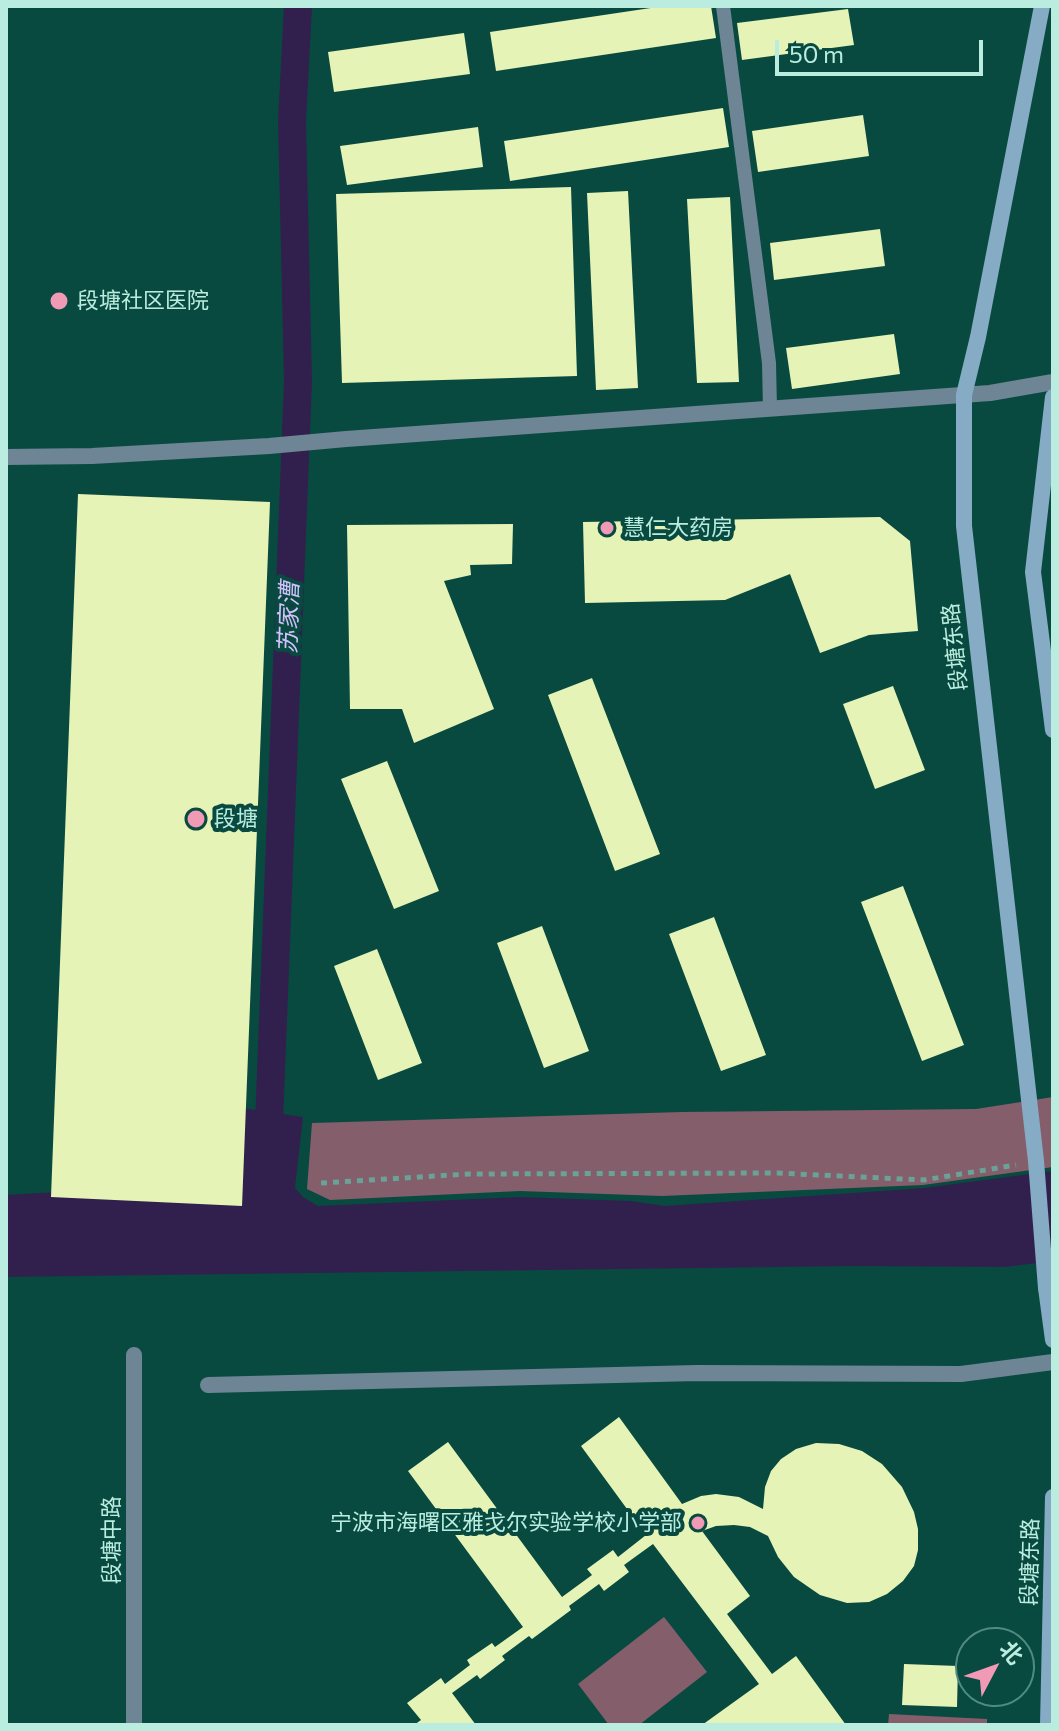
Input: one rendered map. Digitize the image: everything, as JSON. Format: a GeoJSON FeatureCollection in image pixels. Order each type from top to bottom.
{"type":"FeatureCollection","features":[{"type":"Feature","properties":{"kind":"main road","name":"段塘东路"},"geometry":{"type":"LineString","coordinates":[[1042,6],[964,395],[964,526],[1030,1163],[1053,1340]]}},
{"type":"Feature","properties":{"kind":"main road"},"geometry":{"type":"LineString","coordinates":[[1053,397],[1033,572],[1053,730]]}},
{"type":"Feature","properties":{"kind":"main road","name":"段塘东路"},"geometry":{"type":"LineString","coordinates":[[1048,1725],[1053,1497]]}},
{"type":"Feature","properties":{"kind":"street"},"geometry":{"type":"LineString","coordinates":[[6,457],[92,456],[269,446],[990,393],[1053,382]]}},
{"type":"Feature","properties":{"kind":"street","name":"段塘中路"},"geometry":{"type":"LineString","coordinates":[[134,1355],[134,1725]]}},
{"type":"Feature","properties":{"kind":"street"},"geometry":{"type":"LineString","coordinates":[[208,1385],[697,1373],[961,1374],[1053,1362]]}},
{"type":"Feature","properties":{"kind":"lane"},"geometry":{"type":"LineString","coordinates":[[723,6],[769,363],[770,409]]}},
{"type":"Feature","properties":{"kind":"path"},"geometry":{"type":"LineString","coordinates":[[321,1183],[485,1174],[777,1173],[924,1180],[1030,1163]]}},
{"type":"Feature","properties":{"kind":"shaded area"},"geometry":{"type":"Polygon","coordinates":[[[1053,1097],[1053,1167],[923,1185],[662,1196],[520,1191],[330,1200],[307,1189],[312,1123],[682,1112],[976,1109],[1053,1097]]]}},
{"type":"Feature","properties":{"kind":"shaded area"},"geometry":{"type":"Polygon","coordinates":[[[243,1108],[303,1117],[295,1188],[318,1206],[520,1197],[631,1201],[665,1206],[924,1188],[1053,1171],[1053,1261],[1005,1267],[854,1266],[6,1277],[6,1195],[125,1188],[243,1108]]]}},
{"type":"Feature","properties":{"kind":"shaded area"},"geometry":{"type":"Polygon","coordinates":[[[664,1617],[707,1672],[639,1725],[609,1725],[578,1684],[664,1617]]]}},
{"type":"Feature","properties":{"kind":"shaded area"},"geometry":{"type":"Polygon","coordinates":[[[889,1714],[987,1719],[987,1725],[888,1725],[889,1714]]]}},
{"type":"Feature","properties":{"kind":"building"},"geometry":{"type":"Polygon","coordinates":[[[664,6],[711,6],[716,38],[496,71],[490,32],[664,6]]]}},
{"type":"Feature","properties":{"kind":"building"},"geometry":{"type":"Polygon","coordinates":[[[848,9],[854,45],[742,60],[737,23],[848,9]]]}},
{"type":"Feature","properties":{"kind":"building"},"geometry":{"type":"Polygon","coordinates":[[[464,33],[470,74],[334,92],[328,52],[464,33]]]}},
{"type":"Feature","properties":{"kind":"building"},"geometry":{"type":"Polygon","coordinates":[[[723,108],[729,147],[510,181],[504,141],[723,108]]]}},
{"type":"Feature","properties":{"kind":"building"},"geometry":{"type":"Polygon","coordinates":[[[863,115],[869,156],[758,172],[752,131],[863,115]]]}},
{"type":"Feature","properties":{"kind":"building"},"geometry":{"type":"Polygon","coordinates":[[[478,127],[483,167],[347,185],[340,146],[478,127]]]}},
{"type":"Feature","properties":{"kind":"building"},"geometry":{"type":"Polygon","coordinates":[[[571,187],[577,376],[342,383],[336,194],[571,187]]]}},
{"type":"Feature","properties":{"kind":"building"},"geometry":{"type":"Polygon","coordinates":[[[628,191],[638,388],[596,390],[587,193],[628,191]]]}},
{"type":"Feature","properties":{"kind":"building"},"geometry":{"type":"Polygon","coordinates":[[[730,197],[739,382],[697,383],[687,199],[730,197]]]}},
{"type":"Feature","properties":{"kind":"building"},"geometry":{"type":"Polygon","coordinates":[[[880,229],[885,266],[774,280],[770,243],[880,229]]]}},
{"type":"Feature","properties":{"kind":"building"},"geometry":{"type":"Polygon","coordinates":[[[894,334],[900,374],[792,389],[786,348],[894,334]]]}},
{"type":"Feature","properties":{"kind":"building","name":"段塘"},"geometry":{"type":"Polygon","coordinates":[[[78,494],[270,502],[242,1206],[51,1197],[78,494]]]}},
{"type":"Feature","properties":{"kind":"building"},"geometry":{"type":"Polygon","coordinates":[[[880,517],[910,541],[918,631],[869,635],[820,653],[790,574],[725,600],[585,603],[583,522],[880,517]]]}},
{"type":"Feature","properties":{"kind":"building"},"geometry":{"type":"Polygon","coordinates":[[[513,524],[512,564],[470,565],[471,575],[444,581],[494,709],[414,743],[402,709],[350,709],[347,525],[513,524]]]}},
{"type":"Feature","properties":{"kind":"building"},"geometry":{"type":"Polygon","coordinates":[[[592,678],[660,854],[615,871],[548,695],[592,678]]]}},
{"type":"Feature","properties":{"kind":"building"},"geometry":{"type":"Polygon","coordinates":[[[893,686],[925,770],[875,789],[843,704],[893,686]]]}},
{"type":"Feature","properties":{"kind":"building"},"geometry":{"type":"Polygon","coordinates":[[[387,761],[439,891],[394,909],[341,779],[387,761]]]}},
{"type":"Feature","properties":{"kind":"building"},"geometry":{"type":"Polygon","coordinates":[[[903,886],[964,1045],[922,1061],[861,902],[903,886]]]}},
{"type":"Feature","properties":{"kind":"building"},"geometry":{"type":"Polygon","coordinates":[[[714,917],[766,1055],[721,1071],[669,934],[714,917]]]}},
{"type":"Feature","properties":{"kind":"building"},"geometry":{"type":"Polygon","coordinates":[[[542,926],[589,1051],[544,1068],[497,943],[542,926]]]}},
{"type":"Feature","properties":{"kind":"building"},"geometry":{"type":"Polygon","coordinates":[[[377,949],[422,1063],[378,1080],[334,966],[377,949]]]}},
{"type":"Feature","properties":{"kind":"building"},"geometry":{"type":"Polygon","coordinates":[[[619,1417],[682,1504],[716,1494],[739,1497],[763,1509],[765,1487],[771,1471],[781,1459],[796,1449],[816,1443],[839,1444],[862,1451],[882,1464],[902,1487],[918,1529],[914,1566],[903,1581],[887,1594],[869,1602],[847,1603],[820,1595],[794,1577],[778,1557],[768,1536],[750,1527],[716,1526],[702,1531],[750,1596],[727,1614],[772,1674],[796,1656],[846,1725],[702,1725],[759,1684],[653,1544],[624,1565],[629,1572],[604,1591],[599,1584],[532,1639],[529,1636],[502,1656],[505,1660],[480,1679],[477,1675],[452,1693],[476,1725],[414,1725],[421,1720],[407,1703],[441,1678],[445,1684],[470,1665],[467,1660],[492,1643],[495,1647],[523,1627],[408,1471],[448,1442],[562,1597],[592,1575],[587,1569],[613,1550],[618,1557],[646,1535],[581,1446],[619,1417]]]}},
{"type":"Feature","properties":{"kind":"building"},"geometry":{"type":"Polygon","coordinates":[[[904,1664],[955,1666],[955,1707],[902,1705],[904,1664]]]}},
{"type":"Feature","properties":{"kind":"waterway","name":"苏家漕"},"geometry":{"type":"LineString","coordinates":[[268,1148],[298,381],[292,121],[298,6]]}},
{"type":"Feature","properties":{"kind":"place","name":"段塘社区医院"},"geometry":{"type":"Point","coordinates":[59,301]}},
{"type":"Feature","properties":{"kind":"place","name":"慧仁大药房"},"geometry":{"type":"Point","coordinates":[607,528]}},
{"type":"Feature","properties":{"kind":"place","name":"段塘"},"geometry":{"type":"Point","coordinates":[196,819]}},
{"type":"Feature","properties":{"kind":"place","name":"宁波市海曙区雅戈尔实验学校小学部"},"geometry":{"type":"Point","coordinates":[698,1523]}}]}
